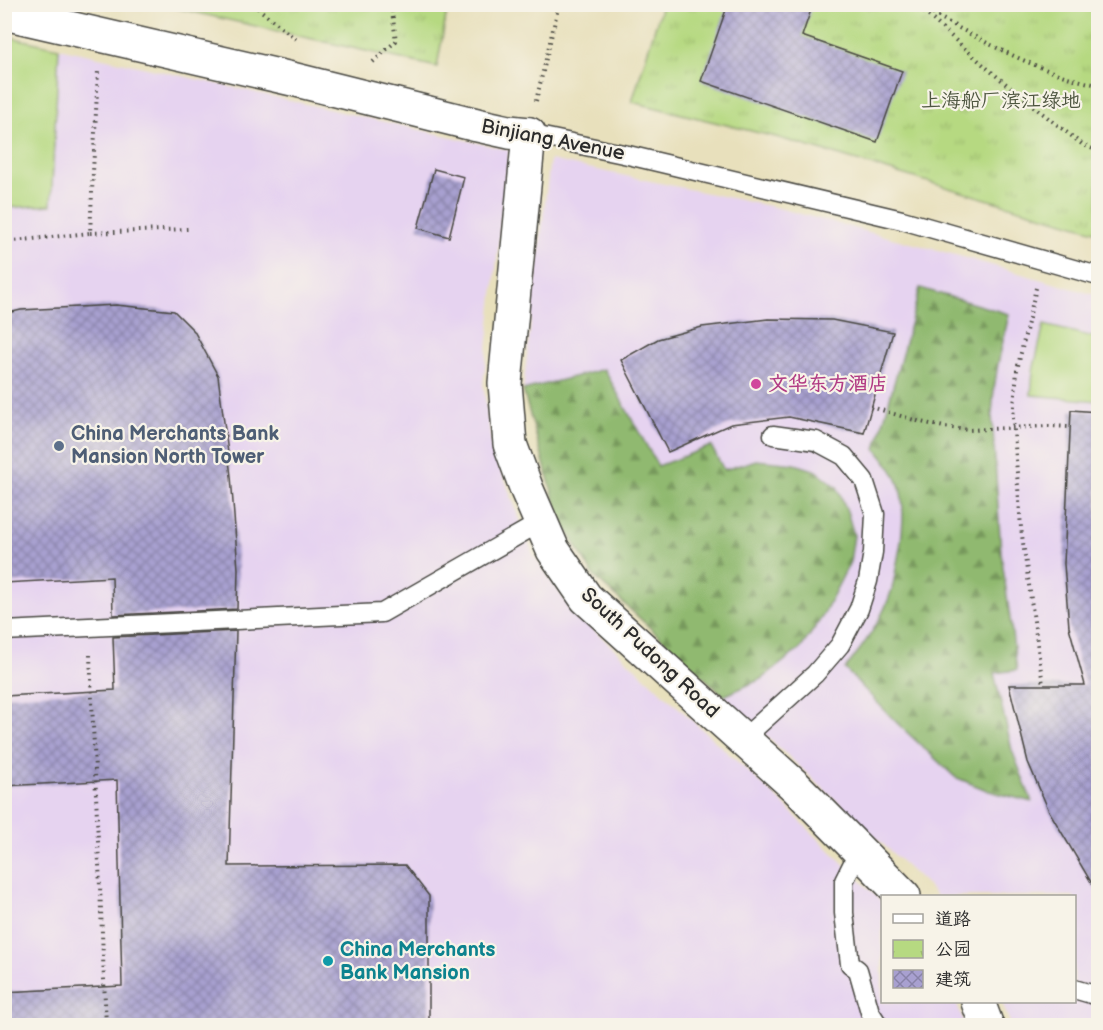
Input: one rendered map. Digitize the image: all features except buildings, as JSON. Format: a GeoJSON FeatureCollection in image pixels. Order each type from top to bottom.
{"type":"FeatureCollection","features":[{"type":"Feature","properties":{"kind":"street","name":"Binjiang Avenue"},"geometry":{"type":"LineString","coordinates":[[4,13],[292,79],[477,125],[529,134]]}},
{"type":"Feature","properties":{"kind":"street","name":"South Pudong Road"},"geometry":{"type":"LineString","coordinates":[[529,134],[505,383],[510,444],[553,550],[586,598],[795,786],[902,895]]}},
{"type":"Feature","properties":{"kind":"street"},"geometry":{"type":"LineString","coordinates":[[978,1003],[987,1026]]}},
{"type":"Feature","properties":{"kind":"lane","name":"Binjiang Avenue"},"geometry":{"type":"LineString","coordinates":[[529,134],[902,220],[1098,276]]}},
{"type":"Feature","properties":{"kind":"lane"},"geometry":{"type":"LineString","coordinates":[[743,739],[815,674],[840,645],[859,609],[868,582],[873,552],[875,514],[864,480],[844,456],[816,441],[773,435]]}},
{"type":"Feature","properties":{"kind":"lane"},"geometry":{"type":"LineString","coordinates":[[4,631],[382,613],[541,522]]}},
{"type":"Feature","properties":{"kind":"lane"},"geometry":{"type":"LineString","coordinates":[[859,851],[844,881],[844,913],[850,964],[858,970],[870,1012],[879,1026]]}},
{"type":"Feature","properties":{"kind":"lane"},"geometry":{"type":"LineString","coordinates":[[1076,990],[1098,996]]}},
{"type":"Feature","properties":{"kind":"path"},"geometry":{"type":"LineString","coordinates":[[370,65],[396,41],[391,4]]}},
{"type":"Feature","properties":{"kind":"path"},"geometry":{"type":"LineString","coordinates":[[529,134],[559,4]]}},
{"type":"Feature","properties":{"kind":"path"},"geometry":{"type":"LineString","coordinates":[[915,4],[990,45],[1073,79],[1098,85]]}},
{"type":"Feature","properties":{"kind":"path"},"geometry":{"type":"LineString","coordinates":[[915,4],[988,69],[1066,132],[1083,145],[1098,151]]}},
{"type":"Feature","properties":{"kind":"path"},"geometry":{"type":"LineString","coordinates":[[90,234],[99,35]]}},
{"type":"Feature","properties":{"kind":"path"},"geometry":{"type":"LineString","coordinates":[[4,242],[90,234],[188,229]]}},
{"type":"Feature","properties":{"kind":"path"},"geometry":{"type":"LineString","coordinates":[[1042,260],[1017,370],[1012,418],[1021,528],[1043,685]]}},
{"type":"Feature","properties":{"kind":"path"},"geometry":{"type":"LineString","coordinates":[[872,407],[921,422],[969,430],[1070,427]]}},
{"type":"Feature","properties":{"kind":"path"},"geometry":{"type":"LineString","coordinates":[[90,627],[106,1026]]}},
{"type":"Feature","properties":{"kind":"shaded area"},"geometry":{"type":"Polygon","coordinates":[[[5,36],[509,150],[483,384],[492,446],[533,554],[573,611],[777,798],[881,901],[881,1003],[956,1003],[965,1025],[5,1026],[5,36]]]}},
{"type":"Feature","properties":{"kind":"shaded area"},"geometry":{"type":"Polygon","coordinates":[[[550,160],[778,208],[1098,296],[1098,1025],[1011,1025],[1002,1003],[1076,1003],[1076,895],[935,895],[593,575],[559,516],[523,390],[550,160]]]}},
{"type":"Feature","properties":{"kind":"green space"},"geometry":{"type":"Polygon","coordinates":[[[448,4],[437,67],[162,5],[448,4]]]}},
{"type":"Feature","properties":{"kind":"green space","name":"上海船厂滨江绿地"},"geometry":{"type":"Polygon","coordinates":[[[662,5],[1098,5],[1098,232],[776,137],[632,102],[662,5]]]}},
{"type":"Feature","properties":{"kind":"green space"},"geometry":{"type":"Polygon","coordinates":[[[5,36],[59,48],[51,205],[5,208],[5,36]]]}},
{"type":"Feature","properties":{"kind":"green space"},"geometry":{"type":"Polygon","coordinates":[[[920,288],[1009,314],[998,364],[992,415],[1001,552],[1017,670],[994,673],[1012,750],[1032,802],[989,791],[955,777],[897,723],[845,669],[878,621],[888,600],[894,579],[902,533],[902,496],[893,472],[876,449],[920,288]]]}},
{"type":"Feature","properties":{"kind":"green space"},"geometry":{"type":"Polygon","coordinates":[[[1044,325],[1098,338],[1098,401],[1031,395],[1033,371],[1044,325]]]}},
{"type":"Feature","properties":{"kind":"green space"},"geometry":{"type":"Polygon","coordinates":[[[604,369],[658,466],[711,446],[724,470],[756,460],[795,464],[817,471],[837,487],[847,511],[854,535],[850,562],[822,617],[801,648],[761,679],[724,696],[593,575],[559,516],[523,390],[604,369]]]}},
{"type":"Feature","properties":{"kind":"place","name":"文华东方酒店"},"geometry":{"type":"Point","coordinates":[756,384]}},
{"type":"Feature","properties":{"kind":"place","name":"China Merchants Bank Mansion North Tower"},"geometry":{"type":"Point","coordinates":[59,446]}},
{"type":"Feature","properties":{"kind":"place","name":"China Merchants Bank Mansion"},"geometry":{"type":"Point","coordinates":[328,961]}}]}
